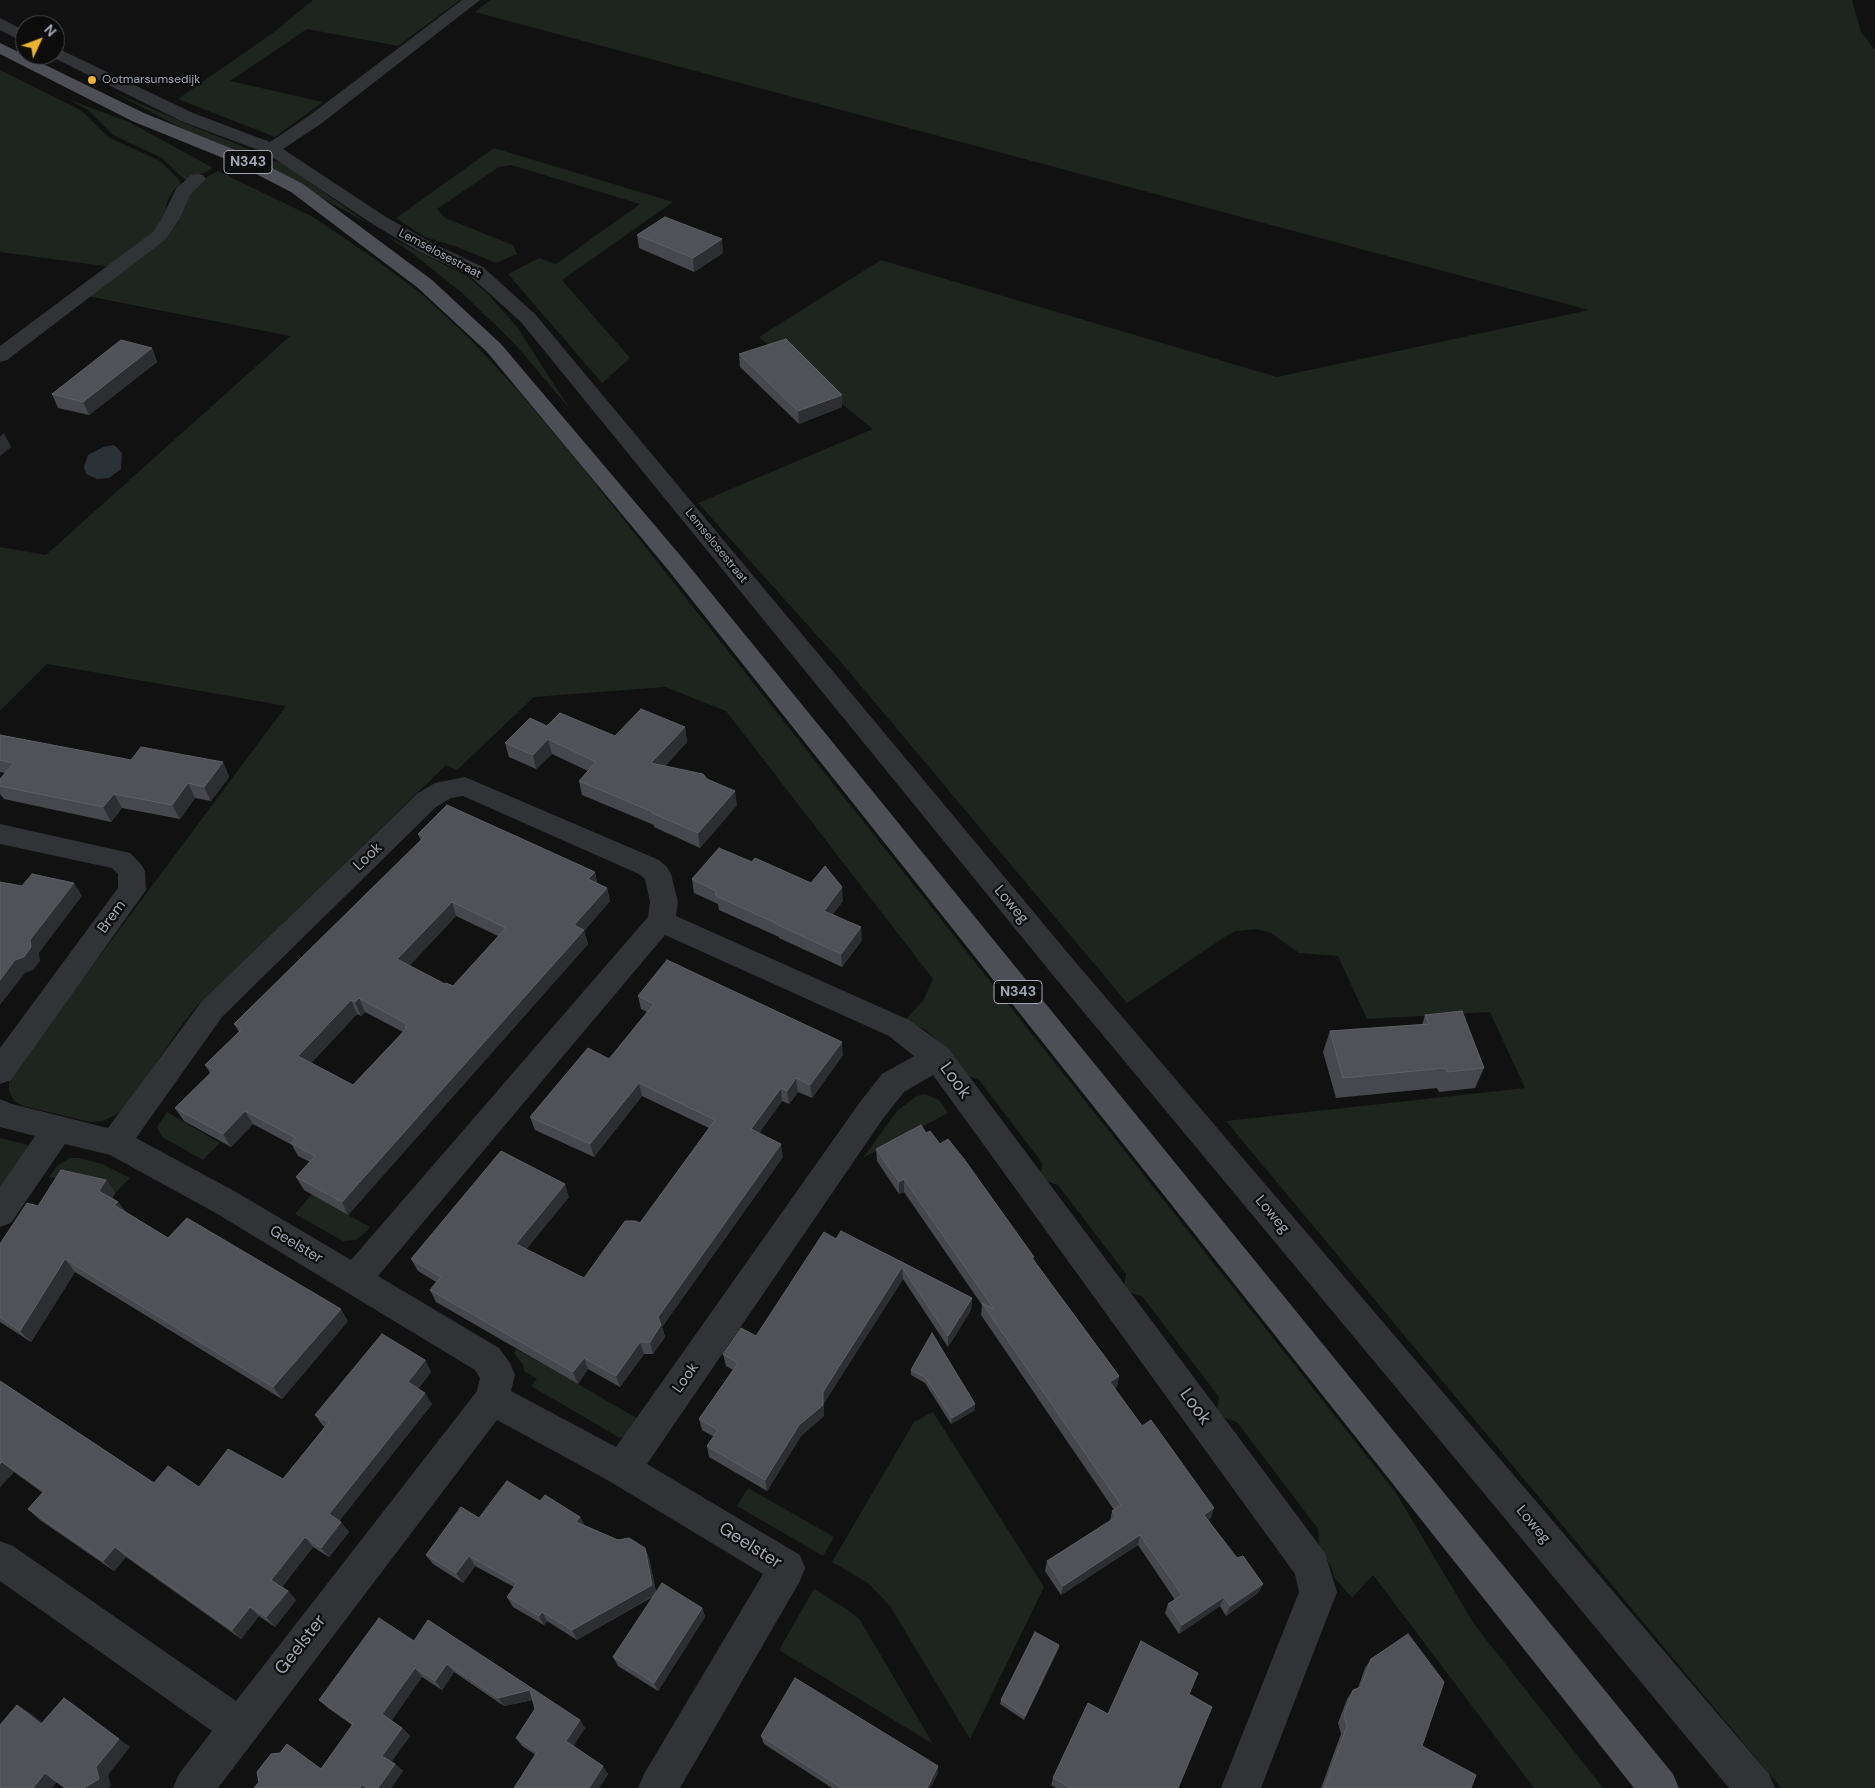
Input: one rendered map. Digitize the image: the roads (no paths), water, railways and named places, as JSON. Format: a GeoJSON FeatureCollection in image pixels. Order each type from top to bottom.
{"type":"FeatureCollection","features":[{"type":"Feature","properties":{"kind":"main road","name":"N343"},"geometry":{"type":"LineString","coordinates":[[0,48],[138,117],[186,135],[257,166],[297,188],[321,204],[346,227],[425,284],[494,348],[583,451],[678,566],[828,756],[1658,1788]]}},
{"type":"Feature","properties":{"kind":"main road","name":"N343"},"geometry":{"type":"LineString","coordinates":[[138,117],[163,135],[220,168]]}},
{"type":"Feature","properties":{"kind":"main road","name":"N343"},"geometry":{"type":"LineString","coordinates":[[262,188],[346,227]]}},
{"type":"Feature","properties":{"kind":"street"},"geometry":{"type":"LineString","coordinates":[[272,149],[316,119],[472,0]]}},
{"type":"Feature","properties":{"kind":"street"},"geometry":{"type":"LineString","coordinates":[[0,23],[15,32]]}},
{"type":"Feature","properties":{"kind":"street","name":"Lemselosestraat"},"geometry":{"type":"LineString","coordinates":[[65,59],[187,117],[272,149],[380,221],[425,247],[476,271],[528,318],[792,639]]}},
{"type":"Feature","properties":{"kind":"street"},"geometry":{"type":"LineString","coordinates":[[0,356],[159,236],[170,220],[182,192],[197,179]]}},
{"type":"Feature","properties":{"kind":"street","name":"Loweg"},"geometry":{"type":"LineString","coordinates":[[792,639],[1075,981],[1755,1788]]}},
{"type":"Feature","properties":{"kind":"street","name":"Look"},"geometry":{"type":"LineString","coordinates":[[115,1143],[212,1009],[427,800],[444,790],[465,786],[649,867],[657,874],[664,902],[661,921],[899,1028],[937,1057],[1312,1566],[1318,1592],[1241,1788]]}},
{"type":"Feature","properties":{"kind":"street","name":"Brem"},"geometry":{"type":"LineString","coordinates":[[0,834],[120,860],[131,871],[132,890],[0,1071]]}},
{"type":"Feature","properties":{"kind":"street"},"geometry":{"type":"LineString","coordinates":[[354,1280],[661,921]]}},
{"type":"Feature","properties":{"kind":"street","name":"Look"},"geometry":{"type":"LineString","coordinates":[[622,1469],[871,1111],[893,1083],[937,1057]]}},
{"type":"Feature","properties":{"kind":"street","name":"Geelster"},"geometry":{"type":"LineString","coordinates":[[0,1112],[3,1115],[115,1143],[225,1202],[487,1360],[498,1375],[492,1399],[193,1788]]}},
{"type":"Feature","properties":{"kind":"street"},"geometry":{"type":"LineString","coordinates":[[0,1213],[58,1128]]}},
{"type":"Feature","properties":{"kind":"street","name":"Geelster"},"geometry":{"type":"LineString","coordinates":[[492,1399],[622,1469],[787,1568],[658,1788]]}},
{"type":"Feature","properties":{"kind":"street"},"geometry":{"type":"LineString","coordinates":[[0,1560],[239,1726]]}},
{"type":"Feature","properties":{"kind":"place","name":"Ootmarsumsedijk"},"geometry":{"type":"Point","coordinates":[92,80]}}]}
